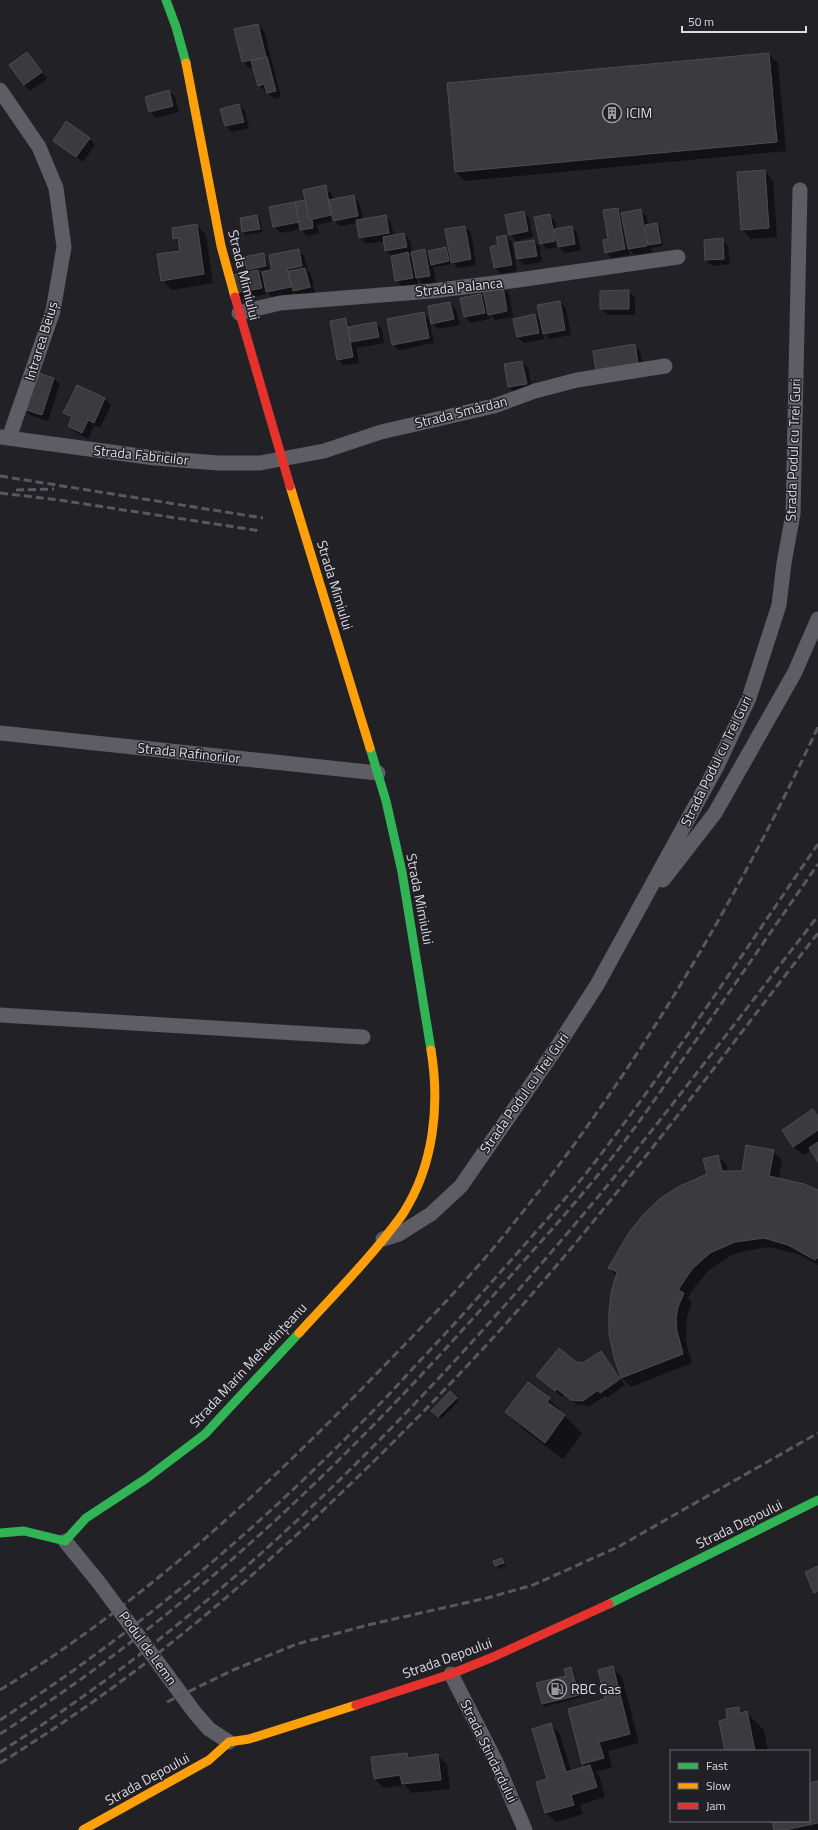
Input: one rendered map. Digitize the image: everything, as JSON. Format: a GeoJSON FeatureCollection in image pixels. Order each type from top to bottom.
{"type":"FeatureCollection","features":[{"type":"Feature","properties":{"kind":"street","name":"Strada Mimiului"},"geometry":{"type":"LineString","coordinates":[[166,0],[176,27],[189,74],[221,246],[239,313],[282,460],[378,773],[402,872],[433,1064],[435,1086],[433,1129],[428,1157],[419,1183]]}},
{"type":"Feature","properties":{"kind":"street","name":"Intrarea Beiuș"},"geometry":{"type":"LineString","coordinates":[[0,90],[39,147],[56,188],[64,247],[53,311],[5,438]]}},
{"type":"Feature","properties":{"kind":"street","name":"Strada Podul cu Trei Guri"},"geometry":{"type":"LineString","coordinates":[[383,1239],[399,1234],[425,1218],[446,1202],[461,1186],[557,1047],[597,985],[716,768],[749,698],[779,605],[784,563],[794,514],[800,190]]}},
{"type":"Feature","properties":{"kind":"street","name":"Strada Palanca"},"geometry":{"type":"LineString","coordinates":[[239,313],[280,303],[439,290],[678,258]]}},
{"type":"Feature","properties":{"kind":"street","name":"Strada Smârdan"},"geometry":{"type":"LineString","coordinates":[[282,460],[324,451],[381,432],[494,406],[535,391],[578,380],[665,366]]}},
{"type":"Feature","properties":{"kind":"street","name":"Strada Fabricilor"},"geometry":{"type":"LineString","coordinates":[[5,438],[155,458],[218,463],[260,463],[282,460]]}},
{"type":"Feature","properties":{"kind":"street","name":"Strada Podul cu Trei Guri"},"geometry":{"type":"LineString","coordinates":[[634,917],[715,813],[795,672],[818,619]]}},
{"type":"Feature","properties":{"kind":"street","name":"Strada Rafinorilor"},"geometry":{"type":"LineString","coordinates":[[0,733],[378,773]]}},
{"type":"Feature","properties":{"kind":"street"},"geometry":{"type":"LineString","coordinates":[[0,1015],[363,1037]]}},
{"type":"Feature","properties":{"kind":"street","name":"Strada Marin Mehedințeanu"},"geometry":{"type":"LineString","coordinates":[[65,1541],[86,1518],[147,1478],[205,1434],[258,1378],[383,1239],[404,1212],[419,1183]]}},
{"type":"Feature","properties":{"kind":"street","name":"Strada Depoului"},"geometry":{"type":"LineString","coordinates":[[83,1830],[209,1760],[229,1742],[249,1738],[451,1674],[564,1625],[818,1500]]}},
{"type":"Feature","properties":{"kind":"street"},"geometry":{"type":"LineString","coordinates":[[0,1533],[24,1531],[65,1541]]}},
{"type":"Feature","properties":{"kind":"street","name":"Podul de Lemn"},"geometry":{"type":"LineString","coordinates":[[65,1541],[100,1584],[195,1713],[209,1729],[229,1742]]}},
{"type":"Feature","properties":{"kind":"street","name":"Strada Stindardului"},"geometry":{"type":"LineString","coordinates":[[451,1674],[496,1762],[525,1830]]}},
{"type":"Feature","properties":{"kind":"building"},"geometry":{"type":"Polygon","coordinates":[[[258,24],[266,57],[242,62],[234,29],[258,24]]]}},
{"type":"Feature","properties":{"kind":"building"},"geometry":{"type":"Polygon","coordinates":[[[27,52],[42,72],[24,85],[9,65],[27,52]]]}},
{"type":"Feature","properties":{"kind":"building","name":"ICIM"},"geometry":{"type":"Polygon","coordinates":[[[769,53],[777,142],[455,172],[447,83],[769,53]]]}},
{"type":"Feature","properties":{"kind":"building"},"geometry":{"type":"Polygon","coordinates":[[[267,57],[276,91],[267,93],[264,84],[258,86],[251,61],[267,57]]]}},
{"type":"Feature","properties":{"kind":"building"},"geometry":{"type":"Polygon","coordinates":[[[169,90],[173,106],[149,112],[145,97],[169,90]]]}},
{"type":"Feature","properties":{"kind":"building"},"geometry":{"type":"Polygon","coordinates":[[[239,104],[244,122],[225,126],[220,109],[239,104]]]}},
{"type":"Feature","properties":{"kind":"building"},"geometry":{"type":"Polygon","coordinates":[[[66,121],[90,138],[76,157],[53,141],[66,121]]]}},
{"type":"Feature","properties":{"kind":"building"},"geometry":{"type":"Polygon","coordinates":[[[765,170],[769,228],[741,230],[737,172],[765,170]]]}},
{"type":"Feature","properties":{"kind":"building"},"geometry":{"type":"Polygon","coordinates":[[[326,185],[331,215],[309,220],[303,190],[326,185]]]}},
{"type":"Feature","properties":{"kind":"building"},"geometry":{"type":"Polygon","coordinates":[[[354,195],[358,216],[333,221],[329,200],[354,195]]]}},
{"type":"Feature","properties":{"kind":"building"},"geometry":{"type":"Polygon","coordinates":[[[305,200],[309,220],[312,219],[313,228],[300,230],[295,202],[305,200]]]}},
{"type":"Feature","properties":{"kind":"building"},"geometry":{"type":"Polygon","coordinates":[[[295,202],[299,222],[273,227],[269,207],[295,202]]]}},
{"type":"Feature","properties":{"kind":"building"},"geometry":{"type":"Polygon","coordinates":[[[618,208],[625,249],[605,253],[603,240],[608,239],[603,210],[618,208]]]}},
{"type":"Feature","properties":{"kind":"building"},"geometry":{"type":"Polygon","coordinates":[[[641,209],[647,246],[628,249],[621,213],[641,209]]]}},
{"type":"Feature","properties":{"kind":"building"},"geometry":{"type":"Polygon","coordinates":[[[524,211],[528,231],[509,235],[505,215],[524,211]]]}},
{"type":"Feature","properties":{"kind":"building"},"geometry":{"type":"Polygon","coordinates":[[[550,214],[555,241],[540,244],[534,217],[550,214]]]}},
{"type":"Feature","properties":{"kind":"building"},"geometry":{"type":"Polygon","coordinates":[[[257,215],[260,229],[242,232],[240,218],[257,215]]]}},
{"type":"Feature","properties":{"kind":"building"},"geometry":{"type":"Polygon","coordinates":[[[386,215],[389,233],[359,238],[356,220],[386,215]]]}},
{"type":"Feature","properties":{"kind":"building"},"geometry":{"type":"Polygon","coordinates":[[[657,223],[661,243],[648,245],[645,225],[657,223]]]}},
{"type":"Feature","properties":{"kind":"building"},"geometry":{"type":"Polygon","coordinates":[[[197,224],[204,274],[161,281],[157,254],[180,251],[178,238],[173,239],[172,228],[197,224]]]}},
{"type":"Feature","properties":{"kind":"building"},"geometry":{"type":"Polygon","coordinates":[[[465,226],[471,259],[451,263],[445,229],[465,226]]]}},
{"type":"Feature","properties":{"kind":"building"},"geometry":{"type":"Polygon","coordinates":[[[572,226],[575,244],[558,247],[554,229],[572,226]]]}},
{"type":"Feature","properties":{"kind":"building"},"geometry":{"type":"Polygon","coordinates":[[[404,233],[407,247],[385,251],[383,237],[404,233]]]}},
{"type":"Feature","properties":{"kind":"building"},"geometry":{"type":"Polygon","coordinates":[[[506,235],[512,265],[494,268],[490,247],[498,245],[496,237],[506,235]]]}},
{"type":"Feature","properties":{"kind":"building"},"geometry":{"type":"Polygon","coordinates":[[[723,238],[724,259],[705,260],[704,240],[723,238]]]}},
{"type":"Feature","properties":{"kind":"building"},"geometry":{"type":"Polygon","coordinates":[[[534,240],[537,256],[517,259],[514,243],[534,240]]]}},
{"type":"Feature","properties":{"kind":"building"},"geometry":{"type":"Polygon","coordinates":[[[446,247],[449,261],[431,265],[428,251],[446,247]]]}},
{"type":"Feature","properties":{"kind":"building"},"geometry":{"type":"Polygon","coordinates":[[[299,249],[302,266],[287,269],[291,287],[266,292],[262,272],[272,270],[269,255],[299,249]]]}},
{"type":"Feature","properties":{"kind":"building"},"geometry":{"type":"Polygon","coordinates":[[[425,249],[430,276],[416,278],[411,252],[425,249]]]}},
{"type":"Feature","properties":{"kind":"building"},"geometry":{"type":"Polygon","coordinates":[[[408,252],[413,278],[395,281],[391,256],[408,252]]]}},
{"type":"Feature","properties":{"kind":"building"},"geometry":{"type":"Polygon","coordinates":[[[264,253],[266,266],[247,270],[244,257],[264,253]]]}},
{"type":"Feature","properties":{"kind":"building"},"geometry":{"type":"Polygon","coordinates":[[[305,268],[310,287],[293,291],[288,271],[305,268]]]}},
{"type":"Feature","properties":{"kind":"building"},"geometry":{"type":"Polygon","coordinates":[[[258,270],[262,288],[236,293],[232,275],[258,270]]]}},
{"type":"Feature","properties":{"kind":"building"},"geometry":{"type":"Polygon","coordinates":[[[503,286],[507,311],[488,315],[483,290],[503,286]]]}},
{"type":"Feature","properties":{"kind":"building"},"geometry":{"type":"Polygon","coordinates":[[[629,290],[629,309],[600,309],[600,291],[629,290]]]}},
{"type":"Feature","properties":{"kind":"building"},"geometry":{"type":"Polygon","coordinates":[[[481,294],[485,313],[464,317],[460,298],[481,294]]]}},
{"type":"Feature","properties":{"kind":"building"},"geometry":{"type":"Polygon","coordinates":[[[560,301],[565,330],[543,334],[537,305],[560,301]]]}},
{"type":"Feature","properties":{"kind":"building"},"geometry":{"type":"Polygon","coordinates":[[[450,302],[454,319],[431,324],[428,306],[450,302]]]}},
{"type":"Feature","properties":{"kind":"building"},"geometry":{"type":"Polygon","coordinates":[[[424,312],[429,338],[392,345],[387,319],[424,312]]]}},
{"type":"Feature","properties":{"kind":"building"},"geometry":{"type":"Polygon","coordinates":[[[535,314],[539,333],[517,337],[513,319],[535,314]]]}},
{"type":"Feature","properties":{"kind":"building"},"geometry":{"type":"Polygon","coordinates":[[[346,318],[353,357],[337,360],[330,321],[346,318]]]}},
{"type":"Feature","properties":{"kind":"building"},"geometry":{"type":"Polygon","coordinates":[[[376,322],[379,337],[351,342],[348,327],[376,322]]]}},
{"type":"Feature","properties":{"kind":"building"},"geometry":{"type":"Polygon","coordinates":[[[635,344],[638,363],[596,370],[593,351],[635,344]]]}},
{"type":"Feature","properties":{"kind":"building"},"geometry":{"type":"Polygon","coordinates":[[[522,361],[527,384],[508,387],[504,364],[522,361]]]}},
{"type":"Feature","properties":{"kind":"building"},"geometry":{"type":"Polygon","coordinates":[[[35,372],[54,378],[42,415],[23,409],[35,372]]]}},
{"type":"Feature","properties":{"kind":"building"},"geometry":{"type":"Polygon","coordinates":[[[77,385],[105,398],[94,423],[88,420],[82,433],[68,426],[72,417],[63,413],[77,385]]]}},
{"type":"Feature","properties":{"kind":"building"},"geometry":{"type":"Polygon","coordinates":[[[813,1109],[818,1116],[818,1130],[793,1147],[782,1130],[813,1109]]]}},
{"type":"Feature","properties":{"kind":"building"},"geometry":{"type":"Polygon","coordinates":[[[818,1142],[818,1162],[809,1148],[818,1142]]]}},
{"type":"Feature","properties":{"kind":"building"},"geometry":{"type":"Polygon","coordinates":[[[746,1145],[774,1150],[769,1176],[804,1184],[818,1190],[818,1257],[815,1260],[788,1245],[764,1238],[735,1242],[710,1253],[692,1269],[678,1290],[684,1293],[678,1307],[676,1319],[677,1331],[683,1354],[621,1378],[614,1357],[609,1334],[611,1293],[617,1272],[608,1268],[630,1231],[646,1212],[662,1197],[680,1186],[707,1174],[703,1159],[718,1155],[722,1171],[742,1171],[746,1145]]]}},
{"type":"Feature","properties":{"kind":"building"},"geometry":{"type":"Polygon","coordinates":[[[559,1348],[576,1362],[583,1363],[601,1351],[620,1379],[600,1393],[598,1390],[583,1401],[571,1400],[557,1389],[555,1391],[536,1376],[559,1348]]]}},
{"type":"Feature","properties":{"kind":"building"},"geometry":{"type":"Polygon","coordinates":[[[528,1382],[550,1398],[547,1402],[565,1415],[545,1443],[505,1412],[528,1382]]]}},
{"type":"Feature","properties":{"kind":"building"},"geometry":{"type":"Polygon","coordinates":[[[450,1391],[457,1398],[438,1417],[431,1411],[450,1391]]]}},
{"type":"Feature","properties":{"kind":"building"},"geometry":{"type":"Polygon","coordinates":[[[502,1558],[504,1563],[495,1566],[493,1561],[502,1558]]]}},
{"type":"Feature","properties":{"kind":"building"},"geometry":{"type":"Polygon","coordinates":[[[818,1566],[818,1591],[814,1593],[805,1572],[818,1566]]]}},
{"type":"Feature","properties":{"kind":"building"},"geometry":{"type":"Polygon","coordinates":[[[613,1666],[630,1734],[599,1742],[604,1758],[582,1764],[568,1709],[605,1699],[598,1670],[613,1666]]]}},
{"type":"Feature","properties":{"kind":"building","name":"RBC Gas"},"geometry":{"type":"Polygon","coordinates":[[[571,1667],[579,1695],[542,1704],[536,1683],[566,1676],[564,1669],[571,1667]]]}},
{"type":"Feature","properties":{"kind":"building"},"geometry":{"type":"Polygon","coordinates":[[[739,1707],[740,1713],[747,1711],[755,1750],[725,1750],[719,1721],[727,1719],[726,1709],[739,1707]]]}},
{"type":"Feature","properties":{"kind":"building"},"geometry":{"type":"Polygon","coordinates":[[[551,1723],[566,1772],[590,1765],[597,1787],[571,1795],[574,1805],[545,1813],[536,1782],[547,1779],[532,1729],[551,1723]]]}},
{"type":"Feature","properties":{"kind":"building"},"geometry":{"type":"Polygon","coordinates":[[[407,1753],[408,1758],[438,1754],[441,1780],[402,1784],[400,1775],[374,1779],[371,1757],[407,1753]]]}},
{"type":"Feature","properties":{"kind":"building"},"geometry":{"type":"Polygon","coordinates":[[[818,1781],[818,1823],[785,1830],[774,1830],[772,1822],[810,1822],[810,1783],[818,1781]]]}},
{"type":"Feature","properties":{"kind":"railway"},"geometry":{"type":"LineString","coordinates":[[0,476],[263,518]]}},
{"type":"Feature","properties":{"kind":"railway"},"geometry":{"type":"LineString","coordinates":[[16,490],[54,489]]}},
{"type":"Feature","properties":{"kind":"railway"},"geometry":{"type":"LineString","coordinates":[[0,493],[59,500],[261,531]]}},
{"type":"Feature","properties":{"kind":"railway"},"geometry":{"type":"LineString","coordinates":[[0,1690],[95,1627],[184,1556],[228,1518],[270,1480],[351,1400],[443,1304],[496,1245],[544,1185],[589,1124],[674,996],[750,863],[785,796],[818,727]]}},
{"type":"Feature","properties":{"kind":"railway"},"geometry":{"type":"LineString","coordinates":[[0,1720],[49,1688],[96,1654],[143,1619],[188,1582],[233,1544],[319,1465],[387,1396],[480,1295],[562,1202],[595,1162],[653,1084],[818,844]]}},
{"type":"Feature","properties":{"kind":"railway"},"geometry":{"type":"LineString","coordinates":[[0,1734],[69,1687],[136,1638],[261,1534],[320,1478],[435,1360],[559,1221],[624,1142],[818,864]]}},
{"type":"Feature","properties":{"kind":"railway"},"geometry":{"type":"LineString","coordinates":[[0,1752],[87,1694],[170,1631],[249,1564],[326,1493],[399,1420],[471,1343],[607,1186],[687,1086],[818,916]]}},
{"type":"Feature","properties":{"kind":"railway"},"geometry":{"type":"LineString","coordinates":[[0,1763],[46,1734],[134,1672],[217,1606],[297,1535],[413,1423],[486,1346],[570,1249],[678,1115],[818,933]]}},
{"type":"Feature","properties":{"kind":"railway"},"geometry":{"type":"LineString","coordinates":[[167,1702],[233,1670],[297,1644],[372,1624],[487,1598],[533,1585],[618,1547],[818,1433]]}},
{"type":"Feature","properties":{"kind":"traffic: fast"},"geometry":{"type":"LineString","coordinates":[[166,0],[176,27],[186,63]]}},
{"type":"Feature","properties":{"kind":"traffic: fast"},"geometry":{"type":"LineString","coordinates":[[370,748],[386,801],[402,872],[431,1050]]}},
{"type":"Feature","properties":{"kind":"traffic: fast"},"geometry":{"type":"LineString","coordinates":[[0,1533],[24,1531],[65,1541],[86,1518],[147,1478],[205,1434],[299,1333]]}},
{"type":"Feature","properties":{"kind":"traffic: fast"},"geometry":{"type":"LineString","coordinates":[[609,1604],[818,1500]]}},
{"type":"Feature","properties":{"kind":"traffic: slow"},"geometry":{"type":"LineString","coordinates":[[186,63],[221,246],[235,297]]}},
{"type":"Feature","properties":{"kind":"traffic: slow"},"geometry":{"type":"LineString","coordinates":[[290,486],[370,748]]}},
{"type":"Feature","properties":{"kind":"traffic: slow"},"geometry":{"type":"LineString","coordinates":[[299,1333],[376,1249],[402,1215],[414,1194],[422,1174],[432,1134],[435,1092],[431,1050]]}},
{"type":"Feature","properties":{"kind":"traffic: slow"},"geometry":{"type":"LineString","coordinates":[[83,1830],[209,1760],[229,1742],[249,1739],[356,1705]]}},
{"type":"Feature","properties":{"kind":"traffic: jam"},"geometry":{"type":"LineString","coordinates":[[235,297],[290,486]]}},
{"type":"Feature","properties":{"kind":"traffic: jam"},"geometry":{"type":"LineString","coordinates":[[356,1705],[451,1674],[493,1657],[609,1604]]}},
{"type":"Feature","properties":{"kind":"place","name":"ICIM"},"geometry":{"type":"Point","coordinates":[612,113]}},
{"type":"Feature","properties":{"kind":"place","name":"RBC Gas"},"geometry":{"type":"Point","coordinates":[557,1689]}}]}
